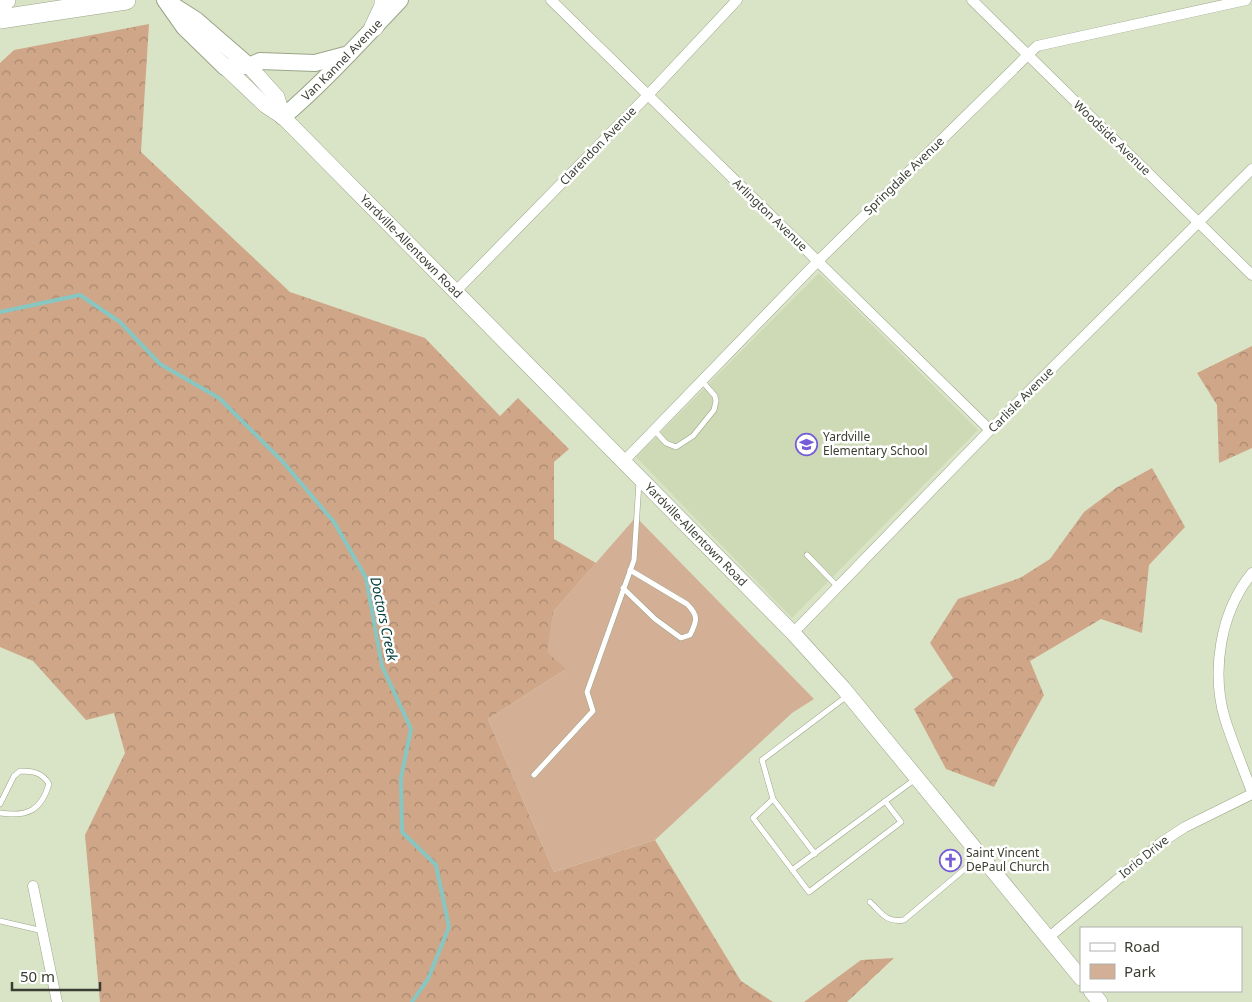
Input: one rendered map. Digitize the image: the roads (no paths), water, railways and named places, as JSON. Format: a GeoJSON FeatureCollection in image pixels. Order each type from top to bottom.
{"type":"FeatureCollection","features":[{"type":"Feature","properties":{"kind":"highway"},"geometry":{"type":"LineString","coordinates":[[0,1],[6,0]]}},
{"type":"Feature","properties":{"kind":"highway"},"geometry":{"type":"LineString","coordinates":[[0,19],[126,0]]}},
{"type":"Feature","properties":{"kind":"highway"},"geometry":{"type":"LineString","coordinates":[[374,27],[384,6],[384,0]]}},
{"type":"Feature","properties":{"kind":"highway"},"geometry":{"type":"LineString","coordinates":[[0,28],[23,15]]}},
{"type":"Feature","properties":{"kind":"main road","name":"Van Kannel Avenue"},"geometry":{"type":"LineString","coordinates":[[284,116],[349,54],[400,0]]}},
{"type":"Feature","properties":{"kind":"main road","name":"Yardville-Allentown Road"},"geometry":{"type":"LineString","coordinates":[[165,1],[196,20],[249,66],[277,97],[284,116]]}},
{"type":"Feature","properties":{"kind":"main road","name":"Yardville-Allentown Road"},"geometry":{"type":"LineString","coordinates":[[165,1],[184,27],[265,105],[284,116],[793,633],[848,695],[1080,977]]}},
{"type":"Feature","properties":{"kind":"main road"},"geometry":{"type":"LineString","coordinates":[[225,67],[249,66],[260,61],[315,62],[349,54]]}},
{"type":"Feature","properties":{"kind":"main road"},"geometry":{"type":"LineString","coordinates":[[1092,992],[1100,1002]]}},
{"type":"Feature","properties":{"kind":"street","name":"Arlington Avenue"},"geometry":{"type":"LineString","coordinates":[[551,0],[990,430]]}},
{"type":"Feature","properties":{"kind":"street","name":"Clarendon Avenue"},"geometry":{"type":"LineString","coordinates":[[456,291],[648,95],[737,0]]}},
{"type":"Feature","properties":{"kind":"street","name":"Woodside Avenue"},"geometry":{"type":"LineString","coordinates":[[972,0],[1252,275]]}},
{"type":"Feature","properties":{"kind":"street","name":"Springdale Avenue"},"geometry":{"type":"LineString","coordinates":[[624,461],[818,261],[1037,46],[1246,0]]}},
{"type":"Feature","properties":{"kind":"street","name":"Carlisle Avenue"},"geometry":{"type":"LineString","coordinates":[[793,633],[990,430],[1252,169]]}},
{"type":"Feature","properties":{"kind":"street"},"geometry":{"type":"LineString","coordinates":[[1252,573],[1229,615],[1220,655],[1219,675],[1220,696],[1225,719],[1252,793]]}},
{"type":"Feature","properties":{"kind":"street","name":"Iorio Drive"},"geometry":{"type":"LineString","coordinates":[[1048,938],[1162,842],[1185,827],[1252,793]]}},
{"type":"Feature","properties":{"kind":"street"},"geometry":{"type":"LineString","coordinates":[[33,886],[57,1002]]}},
{"type":"Feature","properties":{"kind":"lane"},"geometry":{"type":"LineString","coordinates":[[654,430],[666,443],[676,447],[693,436],[714,410],[716,401],[715,396],[702,381]]}},
{"type":"Feature","properties":{"kind":"lane"},"geometry":{"type":"LineString","coordinates":[[534,775],[593,712],[587,692],[634,560],[640,477]]}},
{"type":"Feature","properties":{"kind":"lane"},"geometry":{"type":"LineString","coordinates":[[807,556],[838,587]]}},
{"type":"Feature","properties":{"kind":"lane"},"geometry":{"type":"LineString","coordinates":[[623,588],[655,619],[681,638],[690,635],[695,625],[696,615],[687,604],[630,570]]}},
{"type":"Feature","properties":{"kind":"lane"},"geometry":{"type":"LineString","coordinates":[[815,854],[773,800],[762,760],[815,718],[848,695]]}},
{"type":"Feature","properties":{"kind":"lane"},"geometry":{"type":"LineString","coordinates":[[0,804],[14,776],[20,771],[37,773],[45,777],[49,784],[46,794],[31,812],[20,815],[0,813]]}},
{"type":"Feature","properties":{"kind":"lane"},"geometry":{"type":"LineString","coordinates":[[792,870],[917,778]]}},
{"type":"Feature","properties":{"kind":"lane"},"geometry":{"type":"LineString","coordinates":[[773,800],[753,818],[809,892],[901,822],[885,801]]}},
{"type":"Feature","properties":{"kind":"lane"},"geometry":{"type":"LineString","coordinates":[[870,902],[889,920],[904,920],[980,856]]}},
{"type":"Feature","properties":{"kind":"lane"},"geometry":{"type":"LineString","coordinates":[[0,921],[42,931]]}},
{"type":"Feature","properties":{"kind":"waterway","name":"Doctors Creek"},"geometry":{"type":"LineString","coordinates":[[0,312],[80,295],[120,322],[160,364],[219,398],[283,462],[334,522],[366,578],[382,666],[411,729],[401,778],[402,832],[436,865],[449,927],[428,979],[412,1002]]}},
{"type":"Feature","properties":{"kind":"place","name":"Yardville Elementary School"},"geometry":{"type":"Point","coordinates":[807,444]}},
{"type":"Feature","properties":{"kind":"place","name":"Saint Vincent DePaul Church"},"geometry":{"type":"Point","coordinates":[950,860]}}]}
